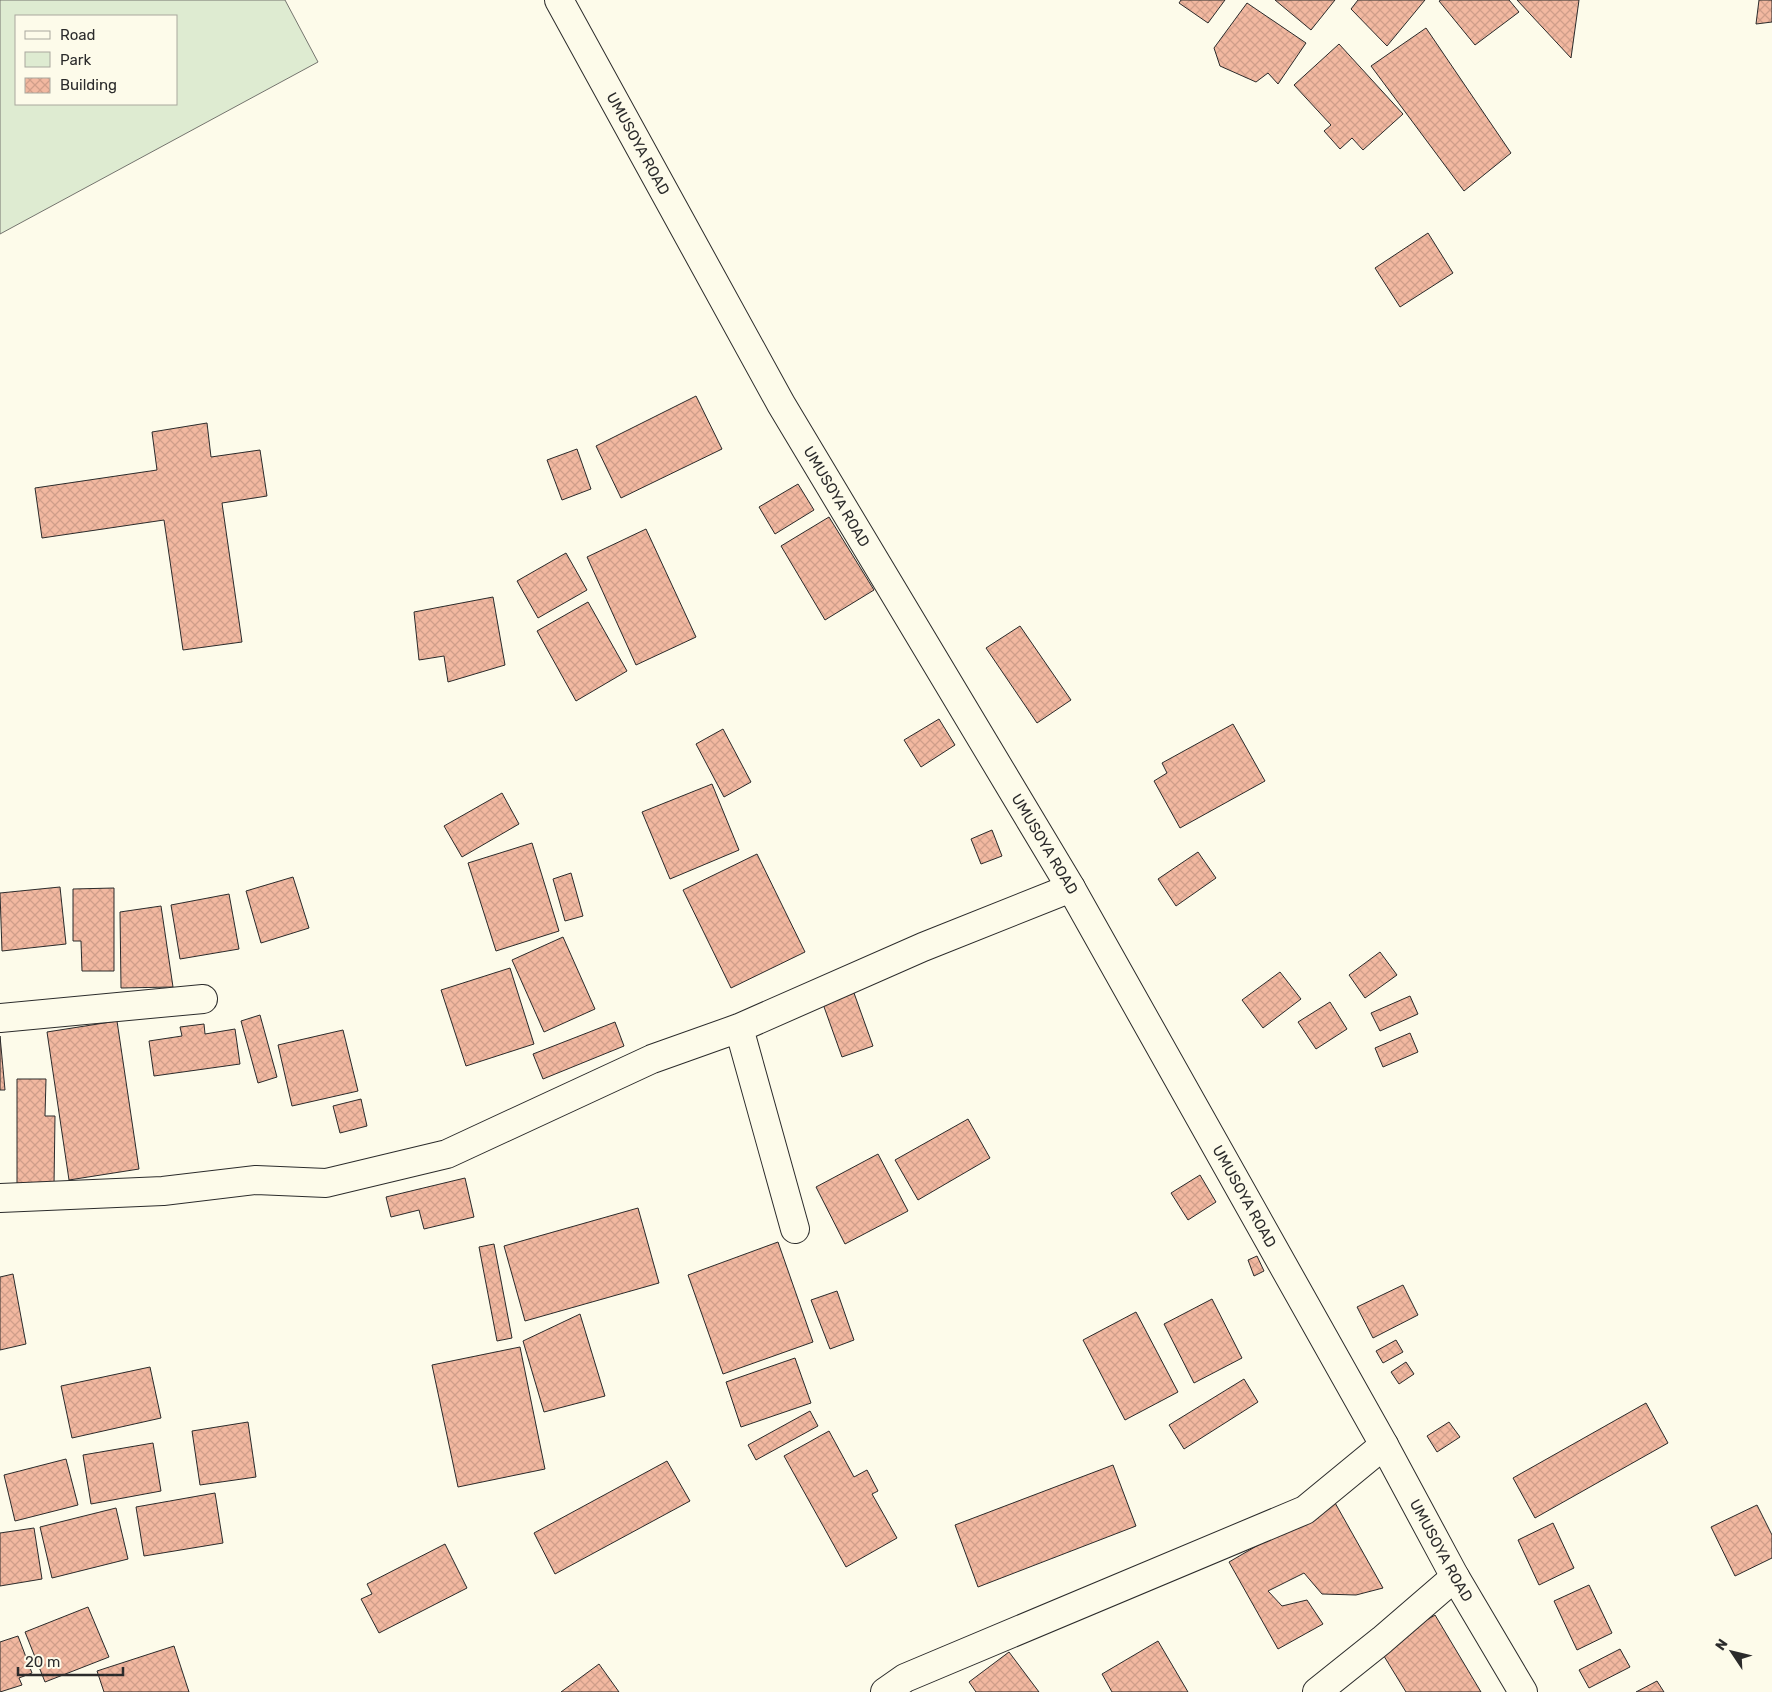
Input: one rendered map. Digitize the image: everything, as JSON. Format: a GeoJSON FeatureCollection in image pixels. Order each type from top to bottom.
{"type":"FeatureCollection","features":[{"type":"Feature","properties":{"kind":"street","name":"UMUSOYA ROAD"},"geometry":{"type":"LineString","coordinates":[[559,0],[781,404],[1071,888],[1384,1445],[1455,1577],[1523,1692]]}},
{"type":"Feature","properties":{"kind":"street"},"geometry":{"type":"LineString","coordinates":[[0,1198],[163,1191],[256,1180],[326,1183],[447,1154],[652,1059],[739,1028],[923,947],[1071,888]]}},
{"type":"Feature","properties":{"kind":"street"},"geometry":{"type":"LineString","coordinates":[[0,1018],[203,999]]}},
{"type":"Feature","properties":{"kind":"street"},"geometry":{"type":"LineString","coordinates":[[739,1028],[795,1229]]}},
{"type":"Feature","properties":{"kind":"street"},"geometry":{"type":"LineString","coordinates":[[885,1692],[905,1678],[1304,1510],[1384,1445]]}},
{"type":"Feature","properties":{"kind":"street"},"geometry":{"type":"LineString","coordinates":[[1317,1692],[1382,1640],[1455,1577]]}},
{"type":"Feature","properties":{"kind":"green space"},"geometry":{"type":"Polygon","coordinates":[[[0,0],[285,0],[318,62],[0,234],[0,0]]]}},
{"type":"Feature","properties":{"kind":"building"},"geometry":{"type":"Polygon","coordinates":[[[1181,0],[1225,0],[1208,23],[1179,3],[1181,0]]]}},
{"type":"Feature","properties":{"kind":"building"},"geometry":{"type":"Polygon","coordinates":[[[1275,0],[1335,0],[1311,30],[1275,0]]]}},
{"type":"Feature","properties":{"kind":"building"},"geometry":{"type":"Polygon","coordinates":[[[1358,0],[1425,0],[1387,46],[1351,9],[1358,0]]]}},
{"type":"Feature","properties":{"kind":"building"},"geometry":{"type":"Polygon","coordinates":[[[1509,0],[1519,12],[1475,45],[1439,1],[1509,0]]]}},
{"type":"Feature","properties":{"kind":"building"},"geometry":{"type":"Polygon","coordinates":[[[1517,0],[1579,0],[1571,58],[1517,0]]]}},
{"type":"Feature","properties":{"kind":"building"},"geometry":{"type":"Polygon","coordinates":[[[1759,0],[1772,0],[1772,22],[1756,24],[1759,0]]]}},
{"type":"Feature","properties":{"kind":"building"},"geometry":{"type":"Polygon","coordinates":[[[1247,3],[1306,43],[1278,84],[1268,73],[1256,82],[1220,66],[1214,48],[1247,3]]]}},
{"type":"Feature","properties":{"kind":"building"},"geometry":{"type":"Polygon","coordinates":[[[1426,28],[1511,153],[1464,191],[1371,66],[1426,28]]]}},
{"type":"Feature","properties":{"kind":"building"},"geometry":{"type":"Polygon","coordinates":[[[1339,44],[1403,114],[1363,150],[1352,138],[1340,149],[1324,131],[1331,125],[1294,85],[1339,44]]]}},
{"type":"Feature","properties":{"kind":"building"},"geometry":{"type":"Polygon","coordinates":[[[1428,233],[1453,273],[1400,307],[1375,268],[1428,233]]]}},
{"type":"Feature","properties":{"kind":"building"},"geometry":{"type":"Polygon","coordinates":[[[696,396],[722,449],[621,498],[596,446],[696,396]]]}},
{"type":"Feature","properties":{"kind":"building"},"geometry":{"type":"Polygon","coordinates":[[[207,423],[211,457],[260,450],[267,496],[222,503],[242,642],[183,650],[164,520],[42,538],[35,488],[157,470],[152,432],[207,423]]]}},
{"type":"Feature","properties":{"kind":"building"},"geometry":{"type":"Polygon","coordinates":[[[577,449],[591,489],[562,500],[547,460],[577,449]]]}},
{"type":"Feature","properties":{"kind":"building"},"geometry":{"type":"Polygon","coordinates":[[[798,484],[814,510],[775,534],[759,507],[798,484]]]}},
{"type":"Feature","properties":{"kind":"building"},"geometry":{"type":"Polygon","coordinates":[[[829,517],[874,590],[825,620],[781,546],[829,517]]]}},
{"type":"Feature","properties":{"kind":"building"},"geometry":{"type":"Polygon","coordinates":[[[646,529],[696,637],[636,665],[587,557],[646,529]]]}},
{"type":"Feature","properties":{"kind":"building"},"geometry":{"type":"Polygon","coordinates":[[[566,553],[587,590],[538,618],[517,581],[566,553]]]}},
{"type":"Feature","properties":{"kind":"building"},"geometry":{"type":"Polygon","coordinates":[[[493,597],[505,665],[448,682],[444,656],[419,660],[414,612],[493,597]]]}},
{"type":"Feature","properties":{"kind":"building"},"geometry":{"type":"Polygon","coordinates":[[[588,602],[627,671],[576,701],[537,631],[588,602]]]}},
{"type":"Feature","properties":{"kind":"building"},"geometry":{"type":"Polygon","coordinates":[[[1020,626],[1071,700],[1037,723],[986,648],[1020,626]]]}},
{"type":"Feature","properties":{"kind":"building"},"geometry":{"type":"Polygon","coordinates":[[[939,719],[955,745],[921,767],[904,740],[939,719]]]}},
{"type":"Feature","properties":{"kind":"building"},"geometry":{"type":"Polygon","coordinates":[[[1233,724],[1265,781],[1180,828],[1154,781],[1167,773],[1162,763],[1233,724]]]}},
{"type":"Feature","properties":{"kind":"building"},"geometry":{"type":"Polygon","coordinates":[[[723,729],[751,782],[724,797],[696,744],[723,729]]]}},
{"type":"Feature","properties":{"kind":"building"},"geometry":{"type":"Polygon","coordinates":[[[712,784],[739,850],[670,879],[642,812],[712,784]]]}},
{"type":"Feature","properties":{"kind":"building"},"geometry":{"type":"Polygon","coordinates":[[[502,793],[519,824],[462,857],[444,826],[502,793]]]}},
{"type":"Feature","properties":{"kind":"building"},"geometry":{"type":"Polygon","coordinates":[[[992,830],[1002,856],[981,864],[971,839],[992,830]]]}},
{"type":"Feature","properties":{"kind":"building"},"geometry":{"type":"Polygon","coordinates":[[[532,843],[559,931],[496,951],[468,863],[532,843]]]}},
{"type":"Feature","properties":{"kind":"building"},"geometry":{"type":"Polygon","coordinates":[[[1198,852],[1216,878],[1176,906],[1158,879],[1198,852]]]}},
{"type":"Feature","properties":{"kind":"building"},"geometry":{"type":"Polygon","coordinates":[[[757,854],[805,952],[731,988],[683,890],[757,854]]]}},
{"type":"Feature","properties":{"kind":"building"},"geometry":{"type":"Polygon","coordinates":[[[571,873],[583,916],[565,921],[553,879],[571,873]]]}},
{"type":"Feature","properties":{"kind":"building"},"geometry":{"type":"Polygon","coordinates":[[[293,877],[309,928],[261,943],[246,891],[293,877]]]}},
{"type":"Feature","properties":{"kind":"building"},"geometry":{"type":"Polygon","coordinates":[[[60,887],[66,944],[2,951],[0,893],[60,887]]]}},
{"type":"Feature","properties":{"kind":"building"},"geometry":{"type":"Polygon","coordinates":[[[114,888],[114,971],[82,971],[81,941],[73,941],[73,889],[114,888]]]}},
{"type":"Feature","properties":{"kind":"building"},"geometry":{"type":"Polygon","coordinates":[[[229,894],[239,949],[180,959],[171,905],[229,894]]]}},
{"type":"Feature","properties":{"kind":"building"},"geometry":{"type":"Polygon","coordinates":[[[161,906],[173,987],[121,988],[120,912],[161,906]]]}},
{"type":"Feature","properties":{"kind":"building"},"geometry":{"type":"Polygon","coordinates":[[[563,937],[595,1009],[544,1032],[512,960],[563,937]]]}},
{"type":"Feature","properties":{"kind":"building"},"geometry":{"type":"Polygon","coordinates":[[[1380,952],[1397,975],[1365,998],[1349,975],[1380,952]]]}},
{"type":"Feature","properties":{"kind":"building"},"geometry":{"type":"Polygon","coordinates":[[[510,968],[534,1044],[466,1066],[441,990],[510,968]]]}},
{"type":"Feature","properties":{"kind":"building"},"geometry":{"type":"Polygon","coordinates":[[[1280,972],[1301,999],[1263,1028],[1242,1000],[1280,972]]]}},
{"type":"Feature","properties":{"kind":"building"},"geometry":{"type":"Polygon","coordinates":[[[854,993],[873,1046],[842,1057],[823,1004],[854,993]]]}},
{"type":"Feature","properties":{"kind":"building"},"geometry":{"type":"Polygon","coordinates":[[[1410,996],[1418,1014],[1380,1031],[1371,1013],[1410,996]]]}},
{"type":"Feature","properties":{"kind":"building"},"geometry":{"type":"Polygon","coordinates":[[[1330,1002],[1347,1029],[1316,1049],[1298,1022],[1330,1002]]]}},
{"type":"Feature","properties":{"kind":"building"},"geometry":{"type":"Polygon","coordinates":[[[260,1015],[277,1077],[258,1083],[241,1021],[260,1015]]]}},
{"type":"Feature","properties":{"kind":"building"},"geometry":{"type":"Polygon","coordinates":[[[117,1021],[139,1169],[69,1180],[47,1032],[117,1021]]]}},
{"type":"Feature","properties":{"kind":"building"},"geometry":{"type":"Polygon","coordinates":[[[615,1022],[624,1046],[543,1079],[533,1054],[615,1022]]]}},
{"type":"Feature","properties":{"kind":"building"},"geometry":{"type":"Polygon","coordinates":[[[204,1024],[205,1034],[235,1029],[240,1064],[154,1076],[149,1041],[182,1036],[180,1027],[204,1024]]]}},
{"type":"Feature","properties":{"kind":"building"},"geometry":{"type":"Polygon","coordinates":[[[343,1030],[358,1091],[292,1106],[278,1045],[343,1030]]]}},
{"type":"Feature","properties":{"kind":"building"},"geometry":{"type":"Polygon","coordinates":[[[1410,1033],[1418,1052],[1383,1067],[1375,1048],[1410,1033]]]}},
{"type":"Feature","properties":{"kind":"building"},"geometry":{"type":"Polygon","coordinates":[[[0,1036],[5,1090],[0,1090],[0,1036]]]}},
{"type":"Feature","properties":{"kind":"building"},"geometry":{"type":"Polygon","coordinates":[[[17,1079],[46,1079],[45,1116],[55,1116],[54,1186],[17,1186],[17,1079]]]}},
{"type":"Feature","properties":{"kind":"building"},"geometry":{"type":"Polygon","coordinates":[[[361,1099],[367,1126],[340,1133],[333,1106],[361,1099]]]}},
{"type":"Feature","properties":{"kind":"building"},"geometry":{"type":"Polygon","coordinates":[[[968,1119],[990,1158],[918,1200],[895,1160],[968,1119]]]}},
{"type":"Feature","properties":{"kind":"building"},"geometry":{"type":"Polygon","coordinates":[[[878,1154],[908,1211],[845,1244],[816,1187],[878,1154]]]}},
{"type":"Feature","properties":{"kind":"building"},"geometry":{"type":"Polygon","coordinates":[[[1200,1175],[1216,1202],[1188,1220],[1171,1193],[1200,1175]]]}},
{"type":"Feature","properties":{"kind":"building"},"geometry":{"type":"Polygon","coordinates":[[[465,1178],[474,1217],[424,1229],[419,1210],[391,1217],[386,1197],[465,1178]]]}},
{"type":"Feature","properties":{"kind":"building"},"geometry":{"type":"Polygon","coordinates":[[[638,1208],[659,1283],[525,1321],[504,1246],[638,1208]]]}},
{"type":"Feature","properties":{"kind":"building"},"geometry":{"type":"Polygon","coordinates":[[[778,1242],[813,1342],[723,1374],[688,1275],[778,1242]]]}},
{"type":"Feature","properties":{"kind":"building"},"geometry":{"type":"Polygon","coordinates":[[[494,1244],[512,1338],[497,1341],[479,1247],[494,1244]]]}},
{"type":"Feature","properties":{"kind":"building"},"geometry":{"type":"Polygon","coordinates":[[[1257,1256],[1264,1271],[1254,1276],[1248,1260],[1257,1256]]]}},
{"type":"Feature","properties":{"kind":"building"},"geometry":{"type":"Polygon","coordinates":[[[13,1274],[26,1344],[0,1350],[0,1277],[13,1274]]]}},
{"type":"Feature","properties":{"kind":"building"},"geometry":{"type":"Polygon","coordinates":[[[1403,1285],[1418,1315],[1373,1338],[1357,1307],[1403,1285]]]}},
{"type":"Feature","properties":{"kind":"building"},"geometry":{"type":"Polygon","coordinates":[[[837,1291],[854,1340],[830,1349],[811,1300],[837,1291]]]}},
{"type":"Feature","properties":{"kind":"building"},"geometry":{"type":"Polygon","coordinates":[[[1212,1299],[1242,1358],[1194,1383],[1164,1324],[1212,1299]]]}},
{"type":"Feature","properties":{"kind":"building"},"geometry":{"type":"Polygon","coordinates":[[[1136,1312],[1178,1392],[1125,1420],[1083,1340],[1136,1312]]]}},
{"type":"Feature","properties":{"kind":"building"},"geometry":{"type":"Polygon","coordinates":[[[580,1314],[605,1396],[544,1412],[523,1341],[580,1314]]]}},
{"type":"Feature","properties":{"kind":"building"},"geometry":{"type":"Polygon","coordinates":[[[1396,1340],[1403,1352],[1383,1363],[1376,1351],[1396,1340]]]}},
{"type":"Feature","properties":{"kind":"building"},"geometry":{"type":"Polygon","coordinates":[[[520,1347],[545,1469],[458,1487],[432,1365],[520,1347]]]}},
{"type":"Feature","properties":{"kind":"building"},"geometry":{"type":"Polygon","coordinates":[[[795,1358],[811,1403],[741,1427],[726,1382],[795,1358]]]}},
{"type":"Feature","properties":{"kind":"building"},"geometry":{"type":"Polygon","coordinates":[[[1406,1362],[1414,1374],[1399,1384],[1391,1372],[1406,1362]]]}},
{"type":"Feature","properties":{"kind":"building"},"geometry":{"type":"Polygon","coordinates":[[[150,1367],[161,1418],[72,1438],[61,1386],[150,1367]]]}},
{"type":"Feature","properties":{"kind":"building"},"geometry":{"type":"Polygon","coordinates":[[[1244,1379],[1258,1402],[1184,1449],[1169,1425],[1244,1379]]]}},
{"type":"Feature","properties":{"kind":"building"},"geometry":{"type":"Polygon","coordinates":[[[1646,1403],[1668,1443],[1535,1518],[1513,1478],[1646,1403]]]}},
{"type":"Feature","properties":{"kind":"building"},"geometry":{"type":"Polygon","coordinates":[[[810,1411],[818,1426],[756,1460],[748,1445],[810,1411]]]}},
{"type":"Feature","properties":{"kind":"building"},"geometry":{"type":"Polygon","coordinates":[[[248,1422],[256,1477],[200,1485],[192,1431],[248,1422]]]}},
{"type":"Feature","properties":{"kind":"building"},"geometry":{"type":"Polygon","coordinates":[[[1449,1422],[1460,1437],[1437,1452],[1427,1436],[1449,1422]]]}},
{"type":"Feature","properties":{"kind":"building"},"geometry":{"type":"Polygon","coordinates":[[[829,1431],[854,1477],[867,1470],[878,1491],[872,1494],[897,1538],[846,1567],[784,1456],[829,1431]]]}},
{"type":"Feature","properties":{"kind":"building"},"geometry":{"type":"Polygon","coordinates":[[[153,1443],[161,1491],[91,1504],[83,1455],[153,1443]]]}},
{"type":"Feature","properties":{"kind":"building"},"geometry":{"type":"Polygon","coordinates":[[[66,1459],[78,1505],[15,1521],[4,1475],[66,1459]]]}},
{"type":"Feature","properties":{"kind":"building"},"geometry":{"type":"Polygon","coordinates":[[[667,1461],[690,1501],[555,1574],[534,1533],[667,1461]]]}},
{"type":"Feature","properties":{"kind":"building"},"geometry":{"type":"Polygon","coordinates":[[[1113,1465],[1136,1526],[978,1587],[955,1525],[1113,1465]]]}},
{"type":"Feature","properties":{"kind":"building"},"geometry":{"type":"Polygon","coordinates":[[[215,1493],[223,1543],[144,1556],[136,1507],[215,1493]]]}},
{"type":"Feature","properties":{"kind":"building"},"geometry":{"type":"Polygon","coordinates":[[[1334,1501],[1383,1588],[1356,1595],[1322,1594],[1304,1573],[1268,1591],[1282,1606],[1307,1600],[1323,1624],[1278,1649],[1229,1562],[1334,1501]]]}},
{"type":"Feature","properties":{"kind":"building"},"geometry":{"type":"Polygon","coordinates":[[[1757,1505],[1772,1535],[1772,1558],[1735,1576],[1711,1527],[1757,1505]]]}},
{"type":"Feature","properties":{"kind":"building"},"geometry":{"type":"Polygon","coordinates":[[[116,1508],[128,1559],[52,1578],[40,1527],[116,1508]]]}},
{"type":"Feature","properties":{"kind":"building"},"geometry":{"type":"Polygon","coordinates":[[[1553,1523],[1574,1568],[1539,1585],[1518,1540],[1553,1523]]]}},
{"type":"Feature","properties":{"kind":"building"},"geometry":{"type":"Polygon","coordinates":[[[34,1528],[42,1579],[0,1586],[0,1533],[34,1528]]]}},
{"type":"Feature","properties":{"kind":"building"},"geometry":{"type":"Polygon","coordinates":[[[445,1544],[467,1588],[379,1633],[361,1599],[372,1594],[367,1584],[445,1544]]]}},
{"type":"Feature","properties":{"kind":"building"},"geometry":{"type":"Polygon","coordinates":[[[1589,1585],[1612,1633],[1577,1650],[1554,1601],[1589,1585]]]}},
{"type":"Feature","properties":{"kind":"building"},"geometry":{"type":"Polygon","coordinates":[[[88,1607],[109,1657],[45,1682],[25,1632],[88,1607]]]}},
{"type":"Feature","properties":{"kind":"building"},"geometry":{"type":"Polygon","coordinates":[[[1435,1615],[1481,1692],[1406,1692],[1379,1648],[1435,1615]]]}},
{"type":"Feature","properties":{"kind":"building"},"geometry":{"type":"Polygon","coordinates":[[[18,1636],[32,1673],[19,1678],[22,1685],[0,1692],[0,1642],[18,1636]]]}},
{"type":"Feature","properties":{"kind":"building"},"geometry":{"type":"Polygon","coordinates":[[[1158,1641],[1188,1692],[1112,1692],[1102,1674],[1158,1641]]]}},
{"type":"Feature","properties":{"kind":"building"},"geometry":{"type":"Polygon","coordinates":[[[174,1646],[189,1692],[104,1692],[97,1671],[174,1646]]]}},
{"type":"Feature","properties":{"kind":"building"},"geometry":{"type":"Polygon","coordinates":[[[1620,1649],[1630,1667],[1589,1688],[1579,1670],[1620,1649]]]}},
{"type":"Feature","properties":{"kind":"building"},"geometry":{"type":"Polygon","coordinates":[[[1009,1652],[1039,1692],[976,1692],[969,1682],[1009,1652]]]}},
{"type":"Feature","properties":{"kind":"building"},"geometry":{"type":"Polygon","coordinates":[[[599,1664],[619,1692],[561,1692],[599,1664]]]}},
{"type":"Feature","properties":{"kind":"building"},"geometry":{"type":"Polygon","coordinates":[[[1657,1681],[1664,1692],[1636,1692],[1657,1681]]]}}]}
